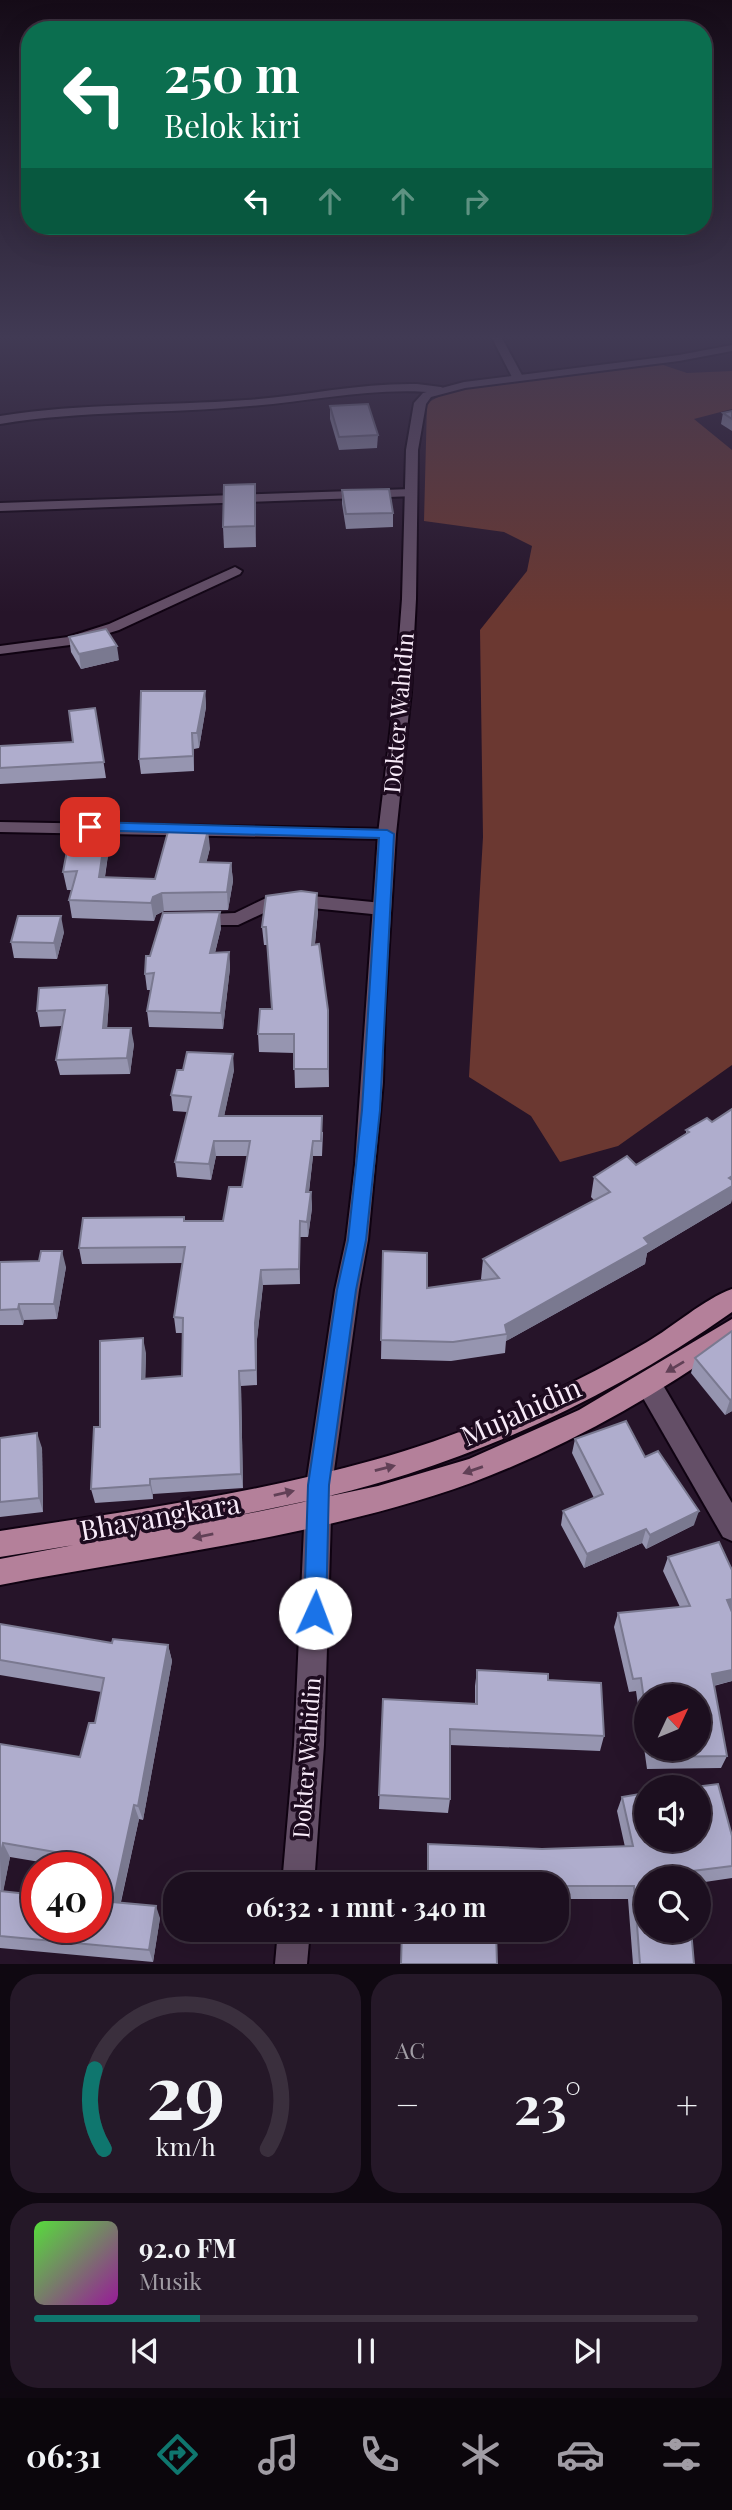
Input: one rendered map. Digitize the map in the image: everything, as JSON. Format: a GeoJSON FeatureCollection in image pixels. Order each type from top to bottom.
{"type":"FeatureCollection","features":[{"type":"Feature","properties":{"kind":"main road","name":"Mujahidin"},"geometry":{"type":"LineString","coordinates":[[318,1499],[528,1416],[666,1344],[732,1299]]}},
{"type":"Feature","properties":{"kind":"main road","name":"Mujahidin"},"geometry":{"type":"LineString","coordinates":[[318,1499],[432,1484],[486,1465],[613,1405],[732,1329]]}},
{"type":"Feature","properties":{"kind":"main road","name":"Bhayangkara"},"geometry":{"type":"LineString","coordinates":[[0,1544],[188,1514],[318,1499]]}},
{"type":"Feature","properties":{"kind":"main road","name":"Bhayangkara"},"geometry":{"type":"LineString","coordinates":[[0,1572],[318,1499]]}},
{"type":"Feature","properties":{"kind":"street","name":"Dokter Wahidin"},"geometry":{"type":"LineString","coordinates":[[299,1872],[309,1745],[318,1499],[365,1176],[387,834],[403,692],[412,450],[415,430]]}},
{"type":"Feature","properties":{"kind":"street"},"geometry":{"type":"LineString","coordinates":[[0,507],[412,493]]}},
{"type":"Feature","properties":{"kind":"street"},"geometry":{"type":"LineString","coordinates":[[0,650],[70,640],[114,627],[235,571]]}},
{"type":"Feature","properties":{"kind":"street"},"geometry":{"type":"LineString","coordinates":[[0,827],[387,834]]}},
{"type":"Feature","properties":{"kind":"street"},"geometry":{"type":"LineString","coordinates":[[175,919],[238,919],[264,905],[302,901],[382,909]]}},
{"type":"Feature","properties":{"kind":"street"},"geometry":{"type":"LineString","coordinates":[[648,1383],[732,1528]]}},
{"type":"Feature","properties":{"kind":"street"},"geometry":{"type":"LineString","coordinates":[[291,1964],[293,1942]]}},
{"type":"Feature","properties":{"kind":"shaded area"},"geometry":{"type":"Polygon","coordinates":[[[426,430],[707,430],[732,450],[732,1065],[618,1146],[560,1162],[531,1116],[469,1077],[483,837],[480,630],[527,571],[532,546],[504,532],[424,521],[426,430]]]}},
{"type":"Feature","properties":{"kind":"building"},"geometry":{"type":"Polygon","coordinates":[[[337,430],[376,430],[378,435],[339,437],[337,430]]]}},
{"type":"Feature","properties":{"kind":"building"},"geometry":{"type":"Polygon","coordinates":[[[255,484],[255,526],[223,527],[224,485],[255,484]]]}},
{"type":"Feature","properties":{"kind":"building"},"geometry":{"type":"Polygon","coordinates":[[[389,489],[393,513],[346,514],[342,490],[389,489]]]}},
{"type":"Feature","properties":{"kind":"building"},"geometry":{"type":"Polygon","coordinates":[[[106,629],[117,646],[79,654],[69,637],[106,629]]]}},
{"type":"Feature","properties":{"kind":"building"},"geometry":{"type":"Polygon","coordinates":[[[141,691],[205,691],[197,733],[192,733],[193,756],[139,759],[141,691]]]}},
{"type":"Feature","properties":{"kind":"building"},"geometry":{"type":"Polygon","coordinates":[[[95,708],[104,762],[0,768],[0,746],[73,742],[69,711],[95,708]]]}},
{"type":"Feature","properties":{"kind":"building"},"geometry":{"type":"Polygon","coordinates":[[[169,828],[208,830],[200,862],[231,863],[227,892],[162,893],[153,897],[151,903],[69,900],[77,871],[63,872],[71,830],[106,830],[99,877],[155,879],[169,828]]]}},
{"type":"Feature","properties":{"kind":"building"},"geometry":{"type":"Polygon","coordinates":[[[301,891],[317,893],[312,945],[319,944],[328,1010],[328,1069],[294,1069],[294,1034],[258,1034],[260,1009],[272,1009],[266,927],[262,927],[266,896],[301,891]]]}},
{"type":"Feature","properties":{"kind":"building"},"geometry":{"type":"Polygon","coordinates":[[[220,912],[210,953],[229,952],[221,1013],[147,1011],[154,973],[145,974],[146,956],[150,956],[163,913],[220,912]]]}},
{"type":"Feature","properties":{"kind":"building"},"geometry":{"type":"Polygon","coordinates":[[[18,916],[61,916],[54,943],[11,942],[18,916]]]}},
{"type":"Feature","properties":{"kind":"building"},"geometry":{"type":"Polygon","coordinates":[[[107,985],[103,1028],[131,1028],[127,1058],[56,1060],[65,1010],[37,1011],[39,988],[107,985]]]}},
{"type":"Feature","properties":{"kind":"building"},"geometry":{"type":"Polygon","coordinates":[[[187,1052],[233,1054],[219,1116],[322,1116],[321,1141],[313,1141],[306,1192],[311,1192],[307,1222],[300,1221],[299,1269],[261,1270],[255,1323],[256,1370],[239,1371],[241,1474],[150,1479],[150,1485],[91,1489],[94,1427],[100,1427],[100,1341],[143,1338],[142,1379],[182,1376],[183,1318],[174,1317],[185,1247],[79,1248],[83,1218],[184,1217],[184,1221],[223,1221],[229,1187],[242,1187],[250,1141],[214,1141],[209,1164],[175,1162],[191,1097],[171,1095],[177,1070],[183,1070],[187,1052]]]}},
{"type":"Feature","properties":{"kind":"building"},"geometry":{"type":"Polygon","coordinates":[[[732,1109],[732,1176],[729,1178],[732,1180],[732,1186],[644,1238],[649,1244],[505,1325],[507,1334],[453,1342],[381,1340],[383,1251],[427,1253],[427,1288],[499,1278],[483,1259],[610,1192],[594,1177],[627,1156],[636,1165],[689,1132],[686,1130],[707,1118],[712,1122],[732,1109]]]}},
{"type":"Feature","properties":{"kind":"building"},"geometry":{"type":"Polygon","coordinates":[[[41,1251],[62,1251],[54,1304],[19,1304],[18,1309],[0,1310],[0,1262],[39,1261],[41,1251]]]}},
{"type":"Feature","properties":{"kind":"building"},"geometry":{"type":"Polygon","coordinates":[[[732,1331],[732,1399],[730,1400],[695,1358],[732,1331]]]}},
{"type":"Feature","properties":{"kind":"building"},"geometry":{"type":"Polygon","coordinates":[[[626,1421],[645,1457],[658,1451],[699,1511],[650,1535],[646,1529],[587,1554],[563,1511],[603,1494],[575,1439],[626,1421]]]}},
{"type":"Feature","properties":{"kind":"building"},"geometry":{"type":"Polygon","coordinates":[[[37,1433],[39,1498],[0,1502],[0,1438],[37,1433]]]}},
{"type":"Feature","properties":{"kind":"building"},"geometry":{"type":"Polygon","coordinates":[[[719,1542],[732,1570],[732,1599],[727,1600],[732,1612],[732,1670],[712,1674],[727,1756],[711,1756],[711,1684],[642,1684],[641,1678],[633,1679],[618,1613],[690,1606],[668,1557],[719,1542]]]}},
{"type":"Feature","properties":{"kind":"building"},"geometry":{"type":"Polygon","coordinates":[[[0,1624],[112,1643],[113,1639],[168,1645],[138,1806],[134,1805],[113,1902],[156,1906],[149,1950],[74,1943],[112,1943],[112,1852],[55,1852],[3,1843],[0,1858],[0,1744],[80,1757],[89,1723],[95,1723],[104,1678],[0,1660],[0,1624]]]}},
{"type":"Feature","properties":{"kind":"building"},"geometry":{"type":"Polygon","coordinates":[[[477,1670],[548,1674],[548,1680],[601,1683],[604,1736],[450,1729],[450,1799],[379,1795],[383,1699],[477,1704],[477,1670]]]}},
{"type":"Feature","properties":{"kind":"building"},"geometry":{"type":"Polygon","coordinates":[[[718,1784],[732,1836],[732,1866],[711,1869],[711,1866],[634,1866],[634,1886],[569,1886],[569,1872],[428,1872],[428,1844],[542,1849],[633,1846],[622,1797],[634,1795],[634,1852],[711,1852],[711,1785],[718,1784]]]}},
{"type":"Feature","properties":{"kind":"building"},"geometry":{"type":"Polygon","coordinates":[[[0,1891],[21,1893],[21,1938],[0,1936],[0,1891]]]}},
{"type":"Feature","properties":{"kind":"building"},"geometry":{"type":"Polygon","coordinates":[[[402,1942],[496,1942],[497,1964],[401,1964],[402,1942]]]}},
{"type":"Feature","properties":{"kind":"building"},"geometry":{"type":"Polygon","coordinates":[[[638,1943],[692,1943],[694,1964],[640,1964],[638,1943]]]}},
{"type":"Feature","properties":{"kind":"route"},"geometry":{"type":"LineString","coordinates":[[90,827],[387,834],[371,1110],[357,1240],[346,1290],[319,1485],[315,1613]]}}]}
